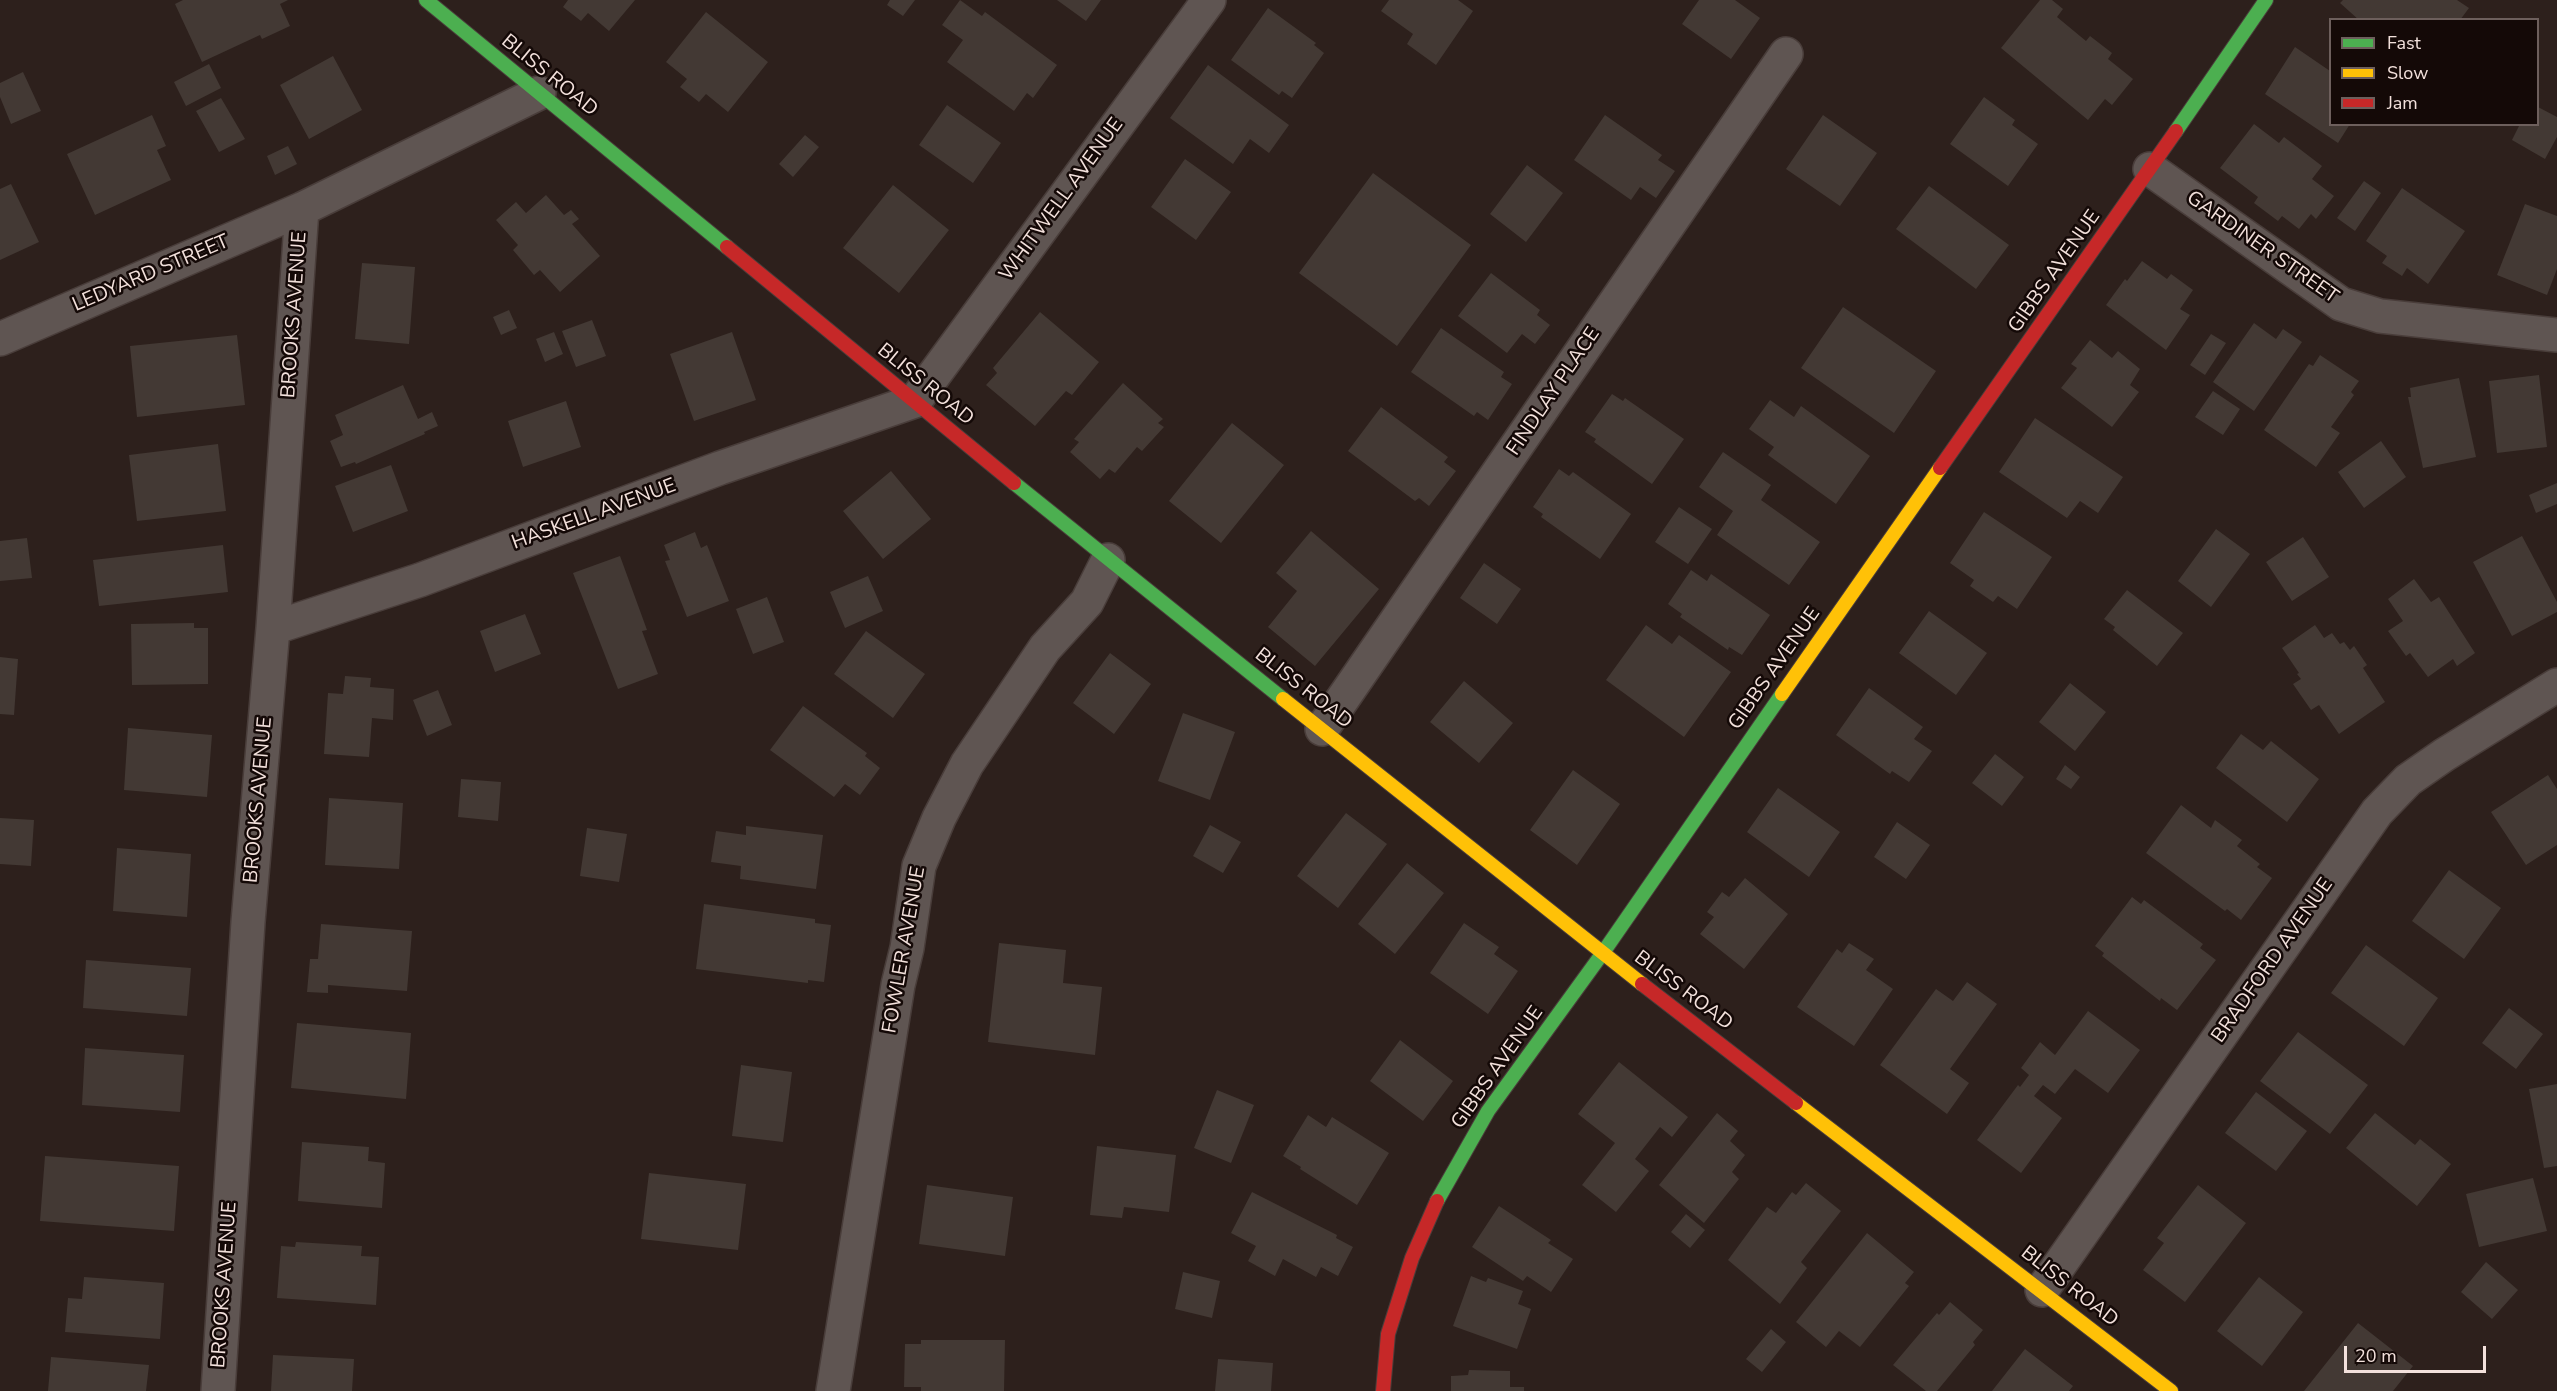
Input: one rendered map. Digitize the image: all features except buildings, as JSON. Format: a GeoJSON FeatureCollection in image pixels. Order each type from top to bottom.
{"type":"FeatureCollection","features":[{"type":"Feature","properties":{"kind":"street","name":"BLISS ROAD"},"geometry":{"type":"LineString","coordinates":[[426,0],[1108,560],[1602,954],[2171,1391]]}},
{"type":"Feature","properties":{"kind":"street","name":"WHITWELL AVENUE"},"geometry":{"type":"LineString","coordinates":[[915,401],[1209,0]]}},
{"type":"Feature","properties":{"kind":"street","name":"GIBBS AVENUE"},"geometry":{"type":"LineString","coordinates":[[1383,1391],[1388,1334],[1412,1258],[1443,1186],[1488,1111],[1602,954],[2150,170],[2266,0]]}},
{"type":"Feature","properties":{"kind":"street","name":"FINDLAY PLACE"},"geometry":{"type":"LineString","coordinates":[[1322,729],[1786,54]]}},
{"type":"Feature","properties":{"kind":"street","name":"LEDYARD STREET"},"geometry":{"type":"LineString","coordinates":[[0,339],[302,209],[539,93]]}},
{"type":"Feature","properties":{"kind":"street","name":"GARDINER STREET"},"geometry":{"type":"LineString","coordinates":[[2150,170],[2341,304],[2380,316],[2557,335]]}},
{"type":"Feature","properties":{"kind":"street","name":"BROOKS AVENUE"},"geometry":{"type":"LineString","coordinates":[[218,1391],[248,922],[273,628],[302,209]]}},
{"type":"Feature","properties":{"kind":"street","name":"HASKELL AVENUE"},"geometry":{"type":"LineString","coordinates":[[273,628],[420,580],[720,468],[915,401]]}},
{"type":"Feature","properties":{"kind":"street","name":"FOWLER AVENUE"},"geometry":{"type":"LineString","coordinates":[[833,1391],[897,985],[907,948],[919,866],[939,818],[967,764],[1045,648],[1087,602],[1108,560]]}},
{"type":"Feature","properties":{"kind":"street","name":"BRADFORD AVENUE"},"geometry":{"type":"LineString","coordinates":[[2042,1290],[2377,812],[2408,780],[2444,754],[2557,685]]}},
{"type":"Feature","properties":{"kind":"traffic: fast"},"geometry":{"type":"LineString","coordinates":[[426,0],[727,247]]}},
{"type":"Feature","properties":{"kind":"traffic: fast"},"geometry":{"type":"LineString","coordinates":[[2176,131],[2266,0]]}},
{"type":"Feature","properties":{"kind":"traffic: fast"},"geometry":{"type":"LineString","coordinates":[[1014,483],[1283,699]]}},
{"type":"Feature","properties":{"kind":"traffic: fast"},"geometry":{"type":"LineString","coordinates":[[1437,1201],[1488,1111],[1602,954],[1782,694]]}},
{"type":"Feature","properties":{"kind":"traffic: slow"},"geometry":{"type":"LineString","coordinates":[[1782,694],[1940,468]]}},
{"type":"Feature","properties":{"kind":"traffic: slow"},"geometry":{"type":"LineString","coordinates":[[1283,699],[1642,984]]}},
{"type":"Feature","properties":{"kind":"traffic: slow"},"geometry":{"type":"LineString","coordinates":[[1796,1103],[2171,1391]]}},
{"type":"Feature","properties":{"kind":"traffic: jam"},"geometry":{"type":"LineString","coordinates":[[1940,468],[2176,131]]}},
{"type":"Feature","properties":{"kind":"traffic: jam"},"geometry":{"type":"LineString","coordinates":[[727,247],[1014,483]]}},
{"type":"Feature","properties":{"kind":"traffic: jam"},"geometry":{"type":"LineString","coordinates":[[1642,984],[1796,1103]]}},
{"type":"Feature","properties":{"kind":"traffic: jam"},"geometry":{"type":"LineString","coordinates":[[1383,1391],[1388,1334],[1412,1258],[1437,1201]]}}]}
